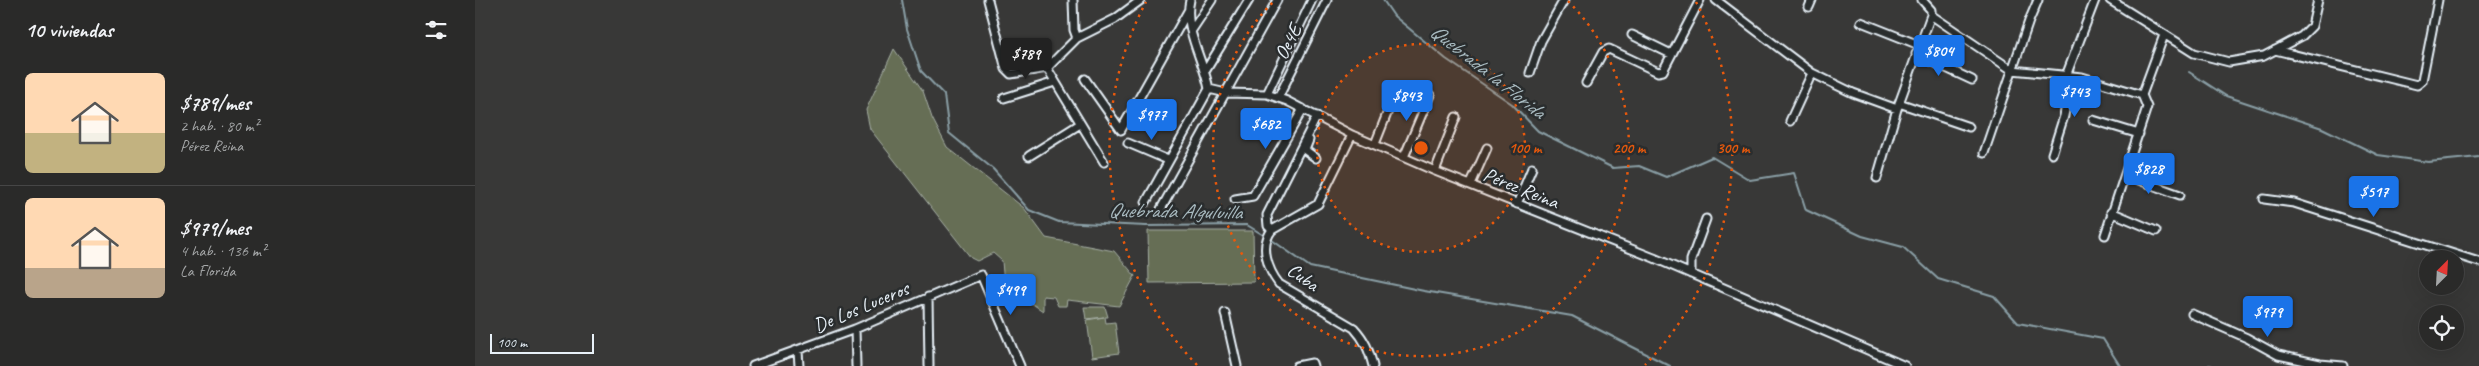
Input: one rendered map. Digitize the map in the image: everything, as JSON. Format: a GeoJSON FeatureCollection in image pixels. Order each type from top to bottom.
{"type":"FeatureCollection","features":[{"type":"Feature","properties":{"kind":"street"},"geometry":{"type":"LineString","coordinates":[[988,0],[1008,72],[1011,74],[1047,68],[1077,38],[1115,19],[1141,0]]}},
{"type":"Feature","properties":{"kind":"street"},"geometry":{"type":"LineString","coordinates":[[1073,0],[1074,30],[1077,38]]}},
{"type":"Feature","properties":{"kind":"street"},"geometry":{"type":"LineString","coordinates":[[1146,202],[1209,89],[1206,70],[1187,12],[1190,0]]}},
{"type":"Feature","properties":{"kind":"street"},"geometry":{"type":"LineString","coordinates":[[1085,79],[1121,130],[1194,0]]}},
{"type":"Feature","properties":{"kind":"street"},"geometry":{"type":"LineString","coordinates":[[1192,30],[1211,0]]}},
{"type":"Feature","properties":{"kind":"street"},"geometry":{"type":"LineString","coordinates":[[1206,70],[1249,0]]}},
{"type":"Feature","properties":{"kind":"street"},"geometry":{"type":"LineString","coordinates":[[1161,209],[1277,0]]}},
{"type":"Feature","properties":{"kind":"street"},"geometry":{"type":"LineString","coordinates":[[1267,94],[1312,0]]}},
{"type":"Feature","properties":{"kind":"street","name":"Oe4E"},"geometry":{"type":"LineString","coordinates":[[1278,98],[1327,0]]}},
{"type":"Feature","properties":{"kind":"street"},"geometry":{"type":"LineString","coordinates":[[1530,73],[1541,41],[1564,0]]}},
{"type":"Feature","properties":{"kind":"street"},"geometry":{"type":"LineString","coordinates":[[1586,83],[1605,50],[1609,49],[1658,72],[1663,71],[1700,0]]}},
{"type":"Feature","properties":{"kind":"street"},"geometry":{"type":"LineString","coordinates":[[1716,0],[1812,73],[1853,93],[1969,127]]}},
{"type":"Feature","properties":{"kind":"street"},"geometry":{"type":"LineString","coordinates":[[1877,178],[1898,106],[1931,15],[1931,10],[1922,0]]}},
{"type":"Feature","properties":{"kind":"street"},"geometry":{"type":"LineString","coordinates":[[1985,153],[2012,70],[2038,0]]}},
{"type":"Feature","properties":{"kind":"street"},"geometry":{"type":"LineString","coordinates":[[2052,154],[2064,116],[2068,76],[2095,0]]}},
{"type":"Feature","properties":{"kind":"street"},"geometry":{"type":"LineString","coordinates":[[2110,0],[2194,53],[2229,62],[2264,56],[2302,36],[2312,26],[2318,0]]}},
{"type":"Feature","properties":{"kind":"street"},"geometry":{"type":"LineString","coordinates":[[2275,50],[2417,85],[2421,80],[2438,0]]}},
{"type":"Feature","properties":{"kind":"street"},"geometry":{"type":"LineString","coordinates":[[1931,15],[2012,70],[2068,76],[2142,95]]}},
{"type":"Feature","properties":{"kind":"street"},"geometry":{"type":"LineString","coordinates":[[1861,22],[1919,45]]}},
{"type":"Feature","properties":{"kind":"street"},"geometry":{"type":"LineString","coordinates":[[1632,35],[1671,54]]}},
{"type":"Feature","properties":{"kind":"street"},"geometry":{"type":"LineString","coordinates":[[2105,235],[2147,107],[2142,95],[2163,35]]}},
{"type":"Feature","properties":{"kind":"street"},"geometry":{"type":"LineString","coordinates":[[1916,54],[1971,80]]}},
{"type":"Feature","properties":{"kind":"street"},"geometry":{"type":"LineString","coordinates":[[1047,68],[1104,162]]}},
{"type":"Feature","properties":{"kind":"street"},"geometry":{"type":"LineString","coordinates":[[1790,121],[1812,73]]}},
{"type":"Feature","properties":{"kind":"street"},"geometry":{"type":"LineString","coordinates":[[1004,98],[1055,82]]}},
{"type":"Feature","properties":{"kind":"street","name":"Pérez Reina"},"geometry":{"type":"LineString","coordinates":[[1209,89],[1226,93],[1267,94],[1278,98],[1352,135],[1435,171],[1691,274],[1905,366]]}},
{"type":"Feature","properties":{"kind":"street"},"geometry":{"type":"LineString","coordinates":[[1404,157],[1430,95]]}},
{"type":"Feature","properties":{"kind":"street"},"geometry":{"type":"LineString","coordinates":[[1375,144],[1394,96]]}},
{"type":"Feature","properties":{"kind":"street"},"geometry":{"type":"LineString","coordinates":[[1235,199],[1253,196],[1303,109]]}},
{"type":"Feature","properties":{"kind":"street"},"geometry":{"type":"LineString","coordinates":[[1316,158],[1305,150],[1319,117]]}},
{"type":"Feature","properties":{"kind":"street","name":"Cuba"},"geometry":{"type":"LineString","coordinates":[[1319,117],[1267,215],[1268,226],[1272,230],[1266,248],[1272,275],[1279,284],[1354,328],[1363,338],[1369,350],[1373,366]]}},
{"type":"Feature","properties":{"kind":"street"},"geometry":{"type":"LineString","coordinates":[[1435,171],[1456,117]]}},
{"type":"Feature","properties":{"kind":"street"},"geometry":{"type":"LineString","coordinates":[[2093,120],[2139,134]]}},
{"type":"Feature","properties":{"kind":"street"},"geometry":{"type":"LineString","coordinates":[[1029,156],[1080,124]]}},
{"type":"Feature","properties":{"kind":"street"},"geometry":{"type":"LineString","coordinates":[[1272,230],[1318,204],[1352,135]]}},
{"type":"Feature","properties":{"kind":"street"},"geometry":{"type":"LineString","coordinates":[[1128,143],[1168,160]]}},
{"type":"Feature","properties":{"kind":"street"},"geometry":{"type":"LineString","coordinates":[[1471,184],[1487,148]]}},
{"type":"Feature","properties":{"kind":"street"},"geometry":{"type":"LineString","coordinates":[[1517,204],[1532,168]]}},
{"type":"Feature","properties":{"kind":"street"},"geometry":{"type":"LineString","coordinates":[[2125,175],[2180,195]]}},
{"type":"Feature","properties":{"kind":"street"},"geometry":{"type":"LineString","coordinates":[[2264,199],[2294,203],[2479,262]]}},
{"type":"Feature","properties":{"kind":"street"},"geometry":{"type":"LineString","coordinates":[[2111,212],[2157,231]]}},
{"type":"Feature","properties":{"kind":"street"},"geometry":{"type":"LineString","coordinates":[[1691,274],[1691,260],[1706,219]]}},
{"type":"Feature","properties":{"kind":"street","name":"De Los Luceros"},"geometry":{"type":"LineString","coordinates":[[753,366],[855,329],[981,275],[1020,366]]}},
{"type":"Feature","properties":{"kind":"street"},"geometry":{"type":"LineString","coordinates":[[927,297],[929,366]]}},
{"type":"Feature","properties":{"kind":"street"},"geometry":{"type":"LineString","coordinates":[[1225,313],[1237,366]]}},
{"type":"Feature","properties":{"kind":"street"},"geometry":{"type":"LineString","coordinates":[[2192,314],[2247,338],[2278,355],[2321,364],[2343,366]]}},
{"type":"Feature","properties":{"kind":"street"},"geometry":{"type":"LineString","coordinates":[[855,329],[856,366]]}},
{"type":"Feature","properties":{"kind":"street"},"geometry":{"type":"LineString","coordinates":[[798,351],[799,366]]}},
{"type":"Feature","properties":{"kind":"street"},"geometry":{"type":"LineString","coordinates":[[1297,366],[1312,363],[1313,366]]}},
{"type":"Feature","properties":{"kind":"green space"},"geometry":{"type":"Polygon","coordinates":[[[894,49],[923,91],[932,118],[947,147],[1024,208],[1046,238],[1114,251],[1135,276],[1119,306],[1067,300],[1066,306],[1058,306],[1054,297],[1043,296],[1043,311],[1004,285],[1002,261],[993,253],[977,261],[971,258],[870,129],[866,110],[894,49]]]}},
{"type":"Feature","properties":{"kind":"green space"},"geometry":{"type":"Polygon","coordinates":[[[1148,231],[1253,231],[1254,282],[1149,283],[1148,231]]]}},
{"type":"Feature","properties":{"kind":"green space"},"geometry":{"type":"Polygon","coordinates":[[[1084,307],[1105,307],[1108,317],[1105,317],[1106,323],[1115,322],[1119,353],[1092,357],[1087,320],[1104,317],[1086,319],[1084,307]]]}},
{"type":"Feature","properties":{"kind":"waterway","name":"Quebrada Alguluilla"},"geometry":{"type":"LineString","coordinates":[[902,0],[907,29],[921,71],[944,95],[949,133],[993,169],[1029,210],[1059,222],[1146,226],[1247,225],[1265,236]]}},
{"type":"Feature","properties":{"kind":"waterway","name":"Quebrada la Florida"},"geometry":{"type":"LineString","coordinates":[[1383,0],[1394,16],[1446,59],[1512,104],[1538,131],[1613,168],[1639,166],[1666,177],[1712,157],[1750,180],[1794,173],[1806,210],[1862,236],[1903,247],[1938,279],[1994,296],[2018,323],[2103,339],[2120,366]]}},
{"type":"Feature","properties":{"kind":"waterway"},"geometry":{"type":"LineString","coordinates":[[2189,72],[2226,96],[2322,128],[2378,155],[2428,162],[2479,157]]}},
{"type":"Feature","properties":{"kind":"waterway","name":"Quebrada Alguluilla"},"geometry":{"type":"LineString","coordinates":[[1269,238],[1310,267],[1424,291],[1572,316],[1670,366]]}},
{"type":"Feature","properties":{"kind":"waterway"},"geometry":{"type":"LineString","coordinates":[[2209,365],[2213,366]]}}]}
